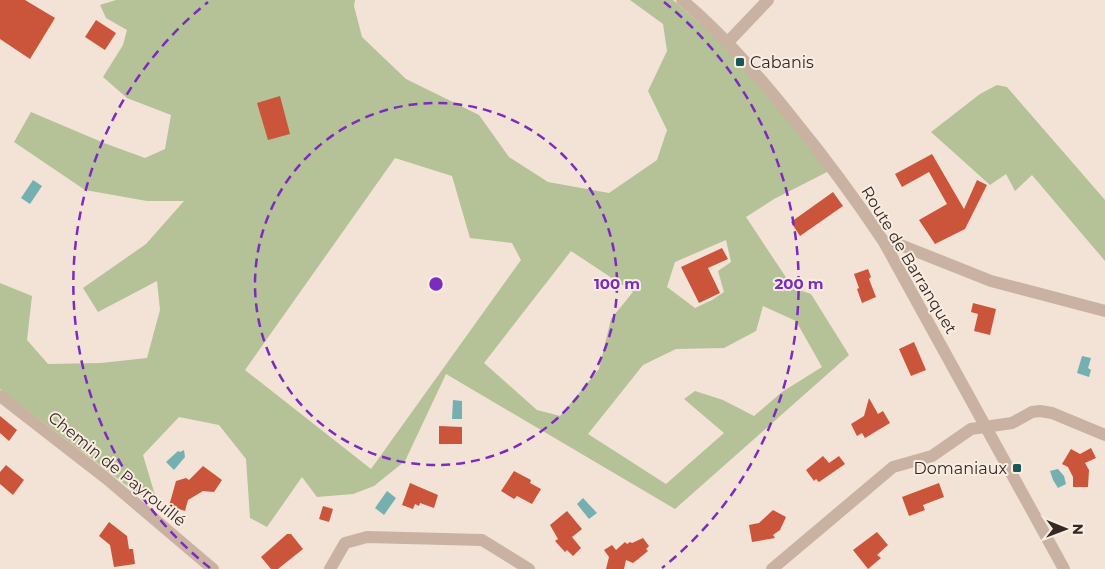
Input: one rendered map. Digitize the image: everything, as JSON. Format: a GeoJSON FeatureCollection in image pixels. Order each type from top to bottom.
{"type":"FeatureCollection","features":[{"type":"Feature","properties":{"kind":"street","name":"Route de Barranquet"},"geometry":{"type":"LineString","coordinates":[[682,0],[728,42],[784,106],[836,172],[884,242],[1064,569]]}},
{"type":"Feature","properties":{"kind":"street"},"geometry":{"type":"LineString","coordinates":[[728,42],[768,0]]}},
{"type":"Feature","properties":{"kind":"street"},"geometry":{"type":"LineString","coordinates":[[884,242],[893,242],[991,281],[1105,311]]}},
{"type":"Feature","properties":{"kind":"street","name":"Chemin de Payrouillé"},"geometry":{"type":"LineString","coordinates":[[0,396],[107,478],[213,569]]}},
{"type":"Feature","properties":{"kind":"street"},"geometry":{"type":"LineString","coordinates":[[772,569],[892,467],[932,456],[971,429],[1012,423],[1032,412],[1040,411],[1052,413],[1105,435]]}},
{"type":"Feature","properties":{"kind":"street"},"geometry":{"type":"LineString","coordinates":[[330,569],[345,543],[367,537],[482,540],[529,569]]}},
{"type":"Feature","properties":{"kind":"green space"},"geometry":{"type":"Polygon","coordinates":[[[116,0],[355,0],[354,6],[362,37],[406,79],[479,115],[509,157],[548,182],[609,193],[657,160],[667,130],[648,91],[667,51],[663,24],[630,0],[673,0],[736,55],[829,171],[774,199],[746,217],[793,288],[811,294],[849,355],[675,509],[446,374],[405,461],[374,486],[353,494],[317,497],[302,477],[267,527],[250,518],[246,459],[219,425],[179,417],[143,455],[155,495],[139,495],[0,389],[0,283],[32,296],[27,340],[48,364],[101,363],[147,358],[160,310],[157,281],[98,312],[83,288],[146,244],[184,201],[147,201],[85,190],[14,142],[31,112],[145,158],[165,149],[171,115],[127,98],[103,77],[123,45],[127,30],[106,18],[100,5],[116,0]],[[395,158],[245,370],[371,469],[521,260],[512,243],[470,238],[452,176],[395,158]],[[726,240],[675,262],[667,287],[695,308],[724,292],[718,271],[731,262],[726,240]],[[571,251],[484,363],[537,410],[560,416],[599,369],[611,319],[633,292],[571,251]],[[763,306],[756,331],[724,348],[676,349],[643,365],[588,434],[666,484],[724,433],[684,399],[695,391],[723,400],[754,416],[782,392],[822,367],[796,321],[763,306]]]}},
{"type":"Feature","properties":{"kind":"green space"},"geometry":{"type":"Polygon","coordinates":[[[997,85],[1007,87],[1105,200],[1105,261],[1032,175],[1015,191],[1006,174],[990,185],[931,132],[980,94],[997,85]]]}},
{"type":"Feature","properties":{"kind":"water"},"geometry":{"type":"Polygon","coordinates":[[[33,180],[42,186],[30,204],[21,198],[33,180]]]}},
{"type":"Feature","properties":{"kind":"water"},"geometry":{"type":"Polygon","coordinates":[[[1082,356],[1091,358],[1088,368],[1091,370],[1089,377],[1077,373],[1082,356]]]}},
{"type":"Feature","properties":{"kind":"water"},"geometry":{"type":"Polygon","coordinates":[[[453,400],[462,401],[462,419],[452,419],[453,400]]]}},
{"type":"Feature","properties":{"kind":"water"},"geometry":{"type":"Polygon","coordinates":[[[184,450],[185,457],[174,470],[166,462],[178,451],[184,450]]]}},
{"type":"Feature","properties":{"kind":"water"},"geometry":{"type":"Polygon","coordinates":[[[1058,469],[1064,476],[1066,484],[1058,488],[1050,471],[1058,469]]]}},
{"type":"Feature","properties":{"kind":"water"},"geometry":{"type":"Polygon","coordinates":[[[387,491],[396,498],[384,515],[375,508],[387,491]]]}},
{"type":"Feature","properties":{"kind":"water"},"geometry":{"type":"Polygon","coordinates":[[[583,498],[597,513],[589,519],[577,504],[583,498]]]}},
{"type":"Feature","properties":{"kind":"building"},"geometry":{"type":"Polygon","coordinates":[[[0,0],[25,0],[55,18],[30,59],[0,39],[0,0]]]}},
{"type":"Feature","properties":{"kind":"building"},"geometry":{"type":"Polygon","coordinates":[[[96,20],[116,33],[105,50],[85,37],[96,20]]]}},
{"type":"Feature","properties":{"kind":"building"},"geometry":{"type":"Polygon","coordinates":[[[280,96],[290,134],[268,140],[257,103],[280,96]]]}},
{"type":"Feature","properties":{"kind":"building"},"geometry":{"type":"Polygon","coordinates":[[[932,154],[964,209],[977,180],[987,185],[965,229],[935,244],[919,220],[947,204],[929,172],[902,187],[895,174],[932,154]]]}},
{"type":"Feature","properties":{"kind":"building"},"geometry":{"type":"Polygon","coordinates":[[[833,192],[843,206],[800,236],[791,222],[833,192]]]}},
{"type":"Feature","properties":{"kind":"building"},"geometry":{"type":"Polygon","coordinates":[[[722,248],[728,259],[708,268],[720,293],[699,303],[681,267],[722,248]]]}},
{"type":"Feature","properties":{"kind":"building"},"geometry":{"type":"Polygon","coordinates":[[[868,269],[871,277],[869,279],[876,297],[862,303],[854,274],[868,269]]]}},
{"type":"Feature","properties":{"kind":"building"},"geometry":{"type":"Polygon","coordinates":[[[973,303],[996,309],[990,335],[974,331],[978,314],[971,312],[973,303]]]}},
{"type":"Feature","properties":{"kind":"building"},"geometry":{"type":"Polygon","coordinates":[[[914,342],[926,370],[911,376],[899,349],[914,342]]]}},
{"type":"Feature","properties":{"kind":"building"},"geometry":{"type":"Polygon","coordinates":[[[869,398],[878,414],[883,411],[890,423],[865,438],[862,433],[857,436],[851,424],[864,416],[869,398]]]}},
{"type":"Feature","properties":{"kind":"building"},"geometry":{"type":"Polygon","coordinates":[[[0,416],[17,430],[9,441],[0,433],[0,416]]]}},
{"type":"Feature","properties":{"kind":"building"},"geometry":{"type":"Polygon","coordinates":[[[439,426],[462,427],[462,444],[439,444],[439,426]]]}},
{"type":"Feature","properties":{"kind":"building"},"geometry":{"type":"Polygon","coordinates":[[[1091,448],[1096,458],[1085,463],[1089,470],[1088,487],[1073,487],[1073,477],[1068,467],[1062,464],[1071,449],[1080,454],[1091,448]]]}},
{"type":"Feature","properties":{"kind":"building"},"geometry":{"type":"Polygon","coordinates":[[[823,456],[829,463],[839,456],[845,464],[819,482],[816,479],[814,481],[806,470],[823,456]]]}},
{"type":"Feature","properties":{"kind":"building"},"geometry":{"type":"Polygon","coordinates":[[[6,465],[24,480],[13,495],[0,484],[0,472],[6,465]]]}},
{"type":"Feature","properties":{"kind":"building"},"geometry":{"type":"Polygon","coordinates":[[[203,466],[222,480],[214,492],[203,491],[188,500],[185,511],[169,506],[176,481],[186,478],[189,480],[203,466]]]}},
{"type":"Feature","properties":{"kind":"building"},"geometry":{"type":"Polygon","coordinates":[[[514,471],[531,480],[530,483],[541,489],[532,504],[517,496],[514,499],[501,491],[514,471]]]}},
{"type":"Feature","properties":{"kind":"building"},"geometry":{"type":"Polygon","coordinates":[[[410,483],[438,495],[434,508],[420,503],[419,506],[415,504],[413,509],[402,505],[410,483]]]}},
{"type":"Feature","properties":{"kind":"building"},"geometry":{"type":"Polygon","coordinates":[[[939,483],[944,497],[923,505],[925,510],[909,516],[902,497],[939,483]]]}},
{"type":"Feature","properties":{"kind":"building"},"geometry":{"type":"Polygon","coordinates":[[[323,506],[333,509],[329,522],[319,519],[323,506]]]}},
{"type":"Feature","properties":{"kind":"building"},"geometry":{"type":"Polygon","coordinates":[[[773,510],[786,517],[780,530],[773,535],[775,538],[752,542],[749,525],[759,523],[773,510]]]}},
{"type":"Feature","properties":{"kind":"building"},"geometry":{"type":"Polygon","coordinates":[[[567,511],[582,529],[572,537],[581,548],[573,556],[567,550],[565,552],[555,541],[558,539],[550,525],[567,511]]]}},
{"type":"Feature","properties":{"kind":"building"},"geometry":{"type":"Polygon","coordinates":[[[109,522],[127,536],[129,549],[133,549],[135,564],[114,567],[110,545],[99,536],[109,522]]]}},
{"type":"Feature","properties":{"kind":"building"},"geometry":{"type":"Polygon","coordinates":[[[877,532],[888,545],[877,555],[881,558],[868,569],[853,550],[877,532]]]}},
{"type":"Feature","properties":{"kind":"building"},"geometry":{"type":"Polygon","coordinates":[[[287,534],[291,534],[303,549],[278,569],[271,569],[261,557],[287,534]]]}},
{"type":"Feature","properties":{"kind":"building"},"geometry":{"type":"Polygon","coordinates":[[[643,538],[649,546],[646,549],[648,551],[633,563],[626,560],[624,569],[606,569],[609,557],[604,550],[612,545],[616,550],[625,542],[627,544],[632,543],[643,538]]]}},
{"type":"Feature","properties":{"kind":"place","name":"Cabanis"},"geometry":{"type":"Point","coordinates":[740,62]}},
{"type":"Feature","properties":{"kind":"place","name":"Domaniaux"},"geometry":{"type":"Point","coordinates":[1017,468]}}]}
